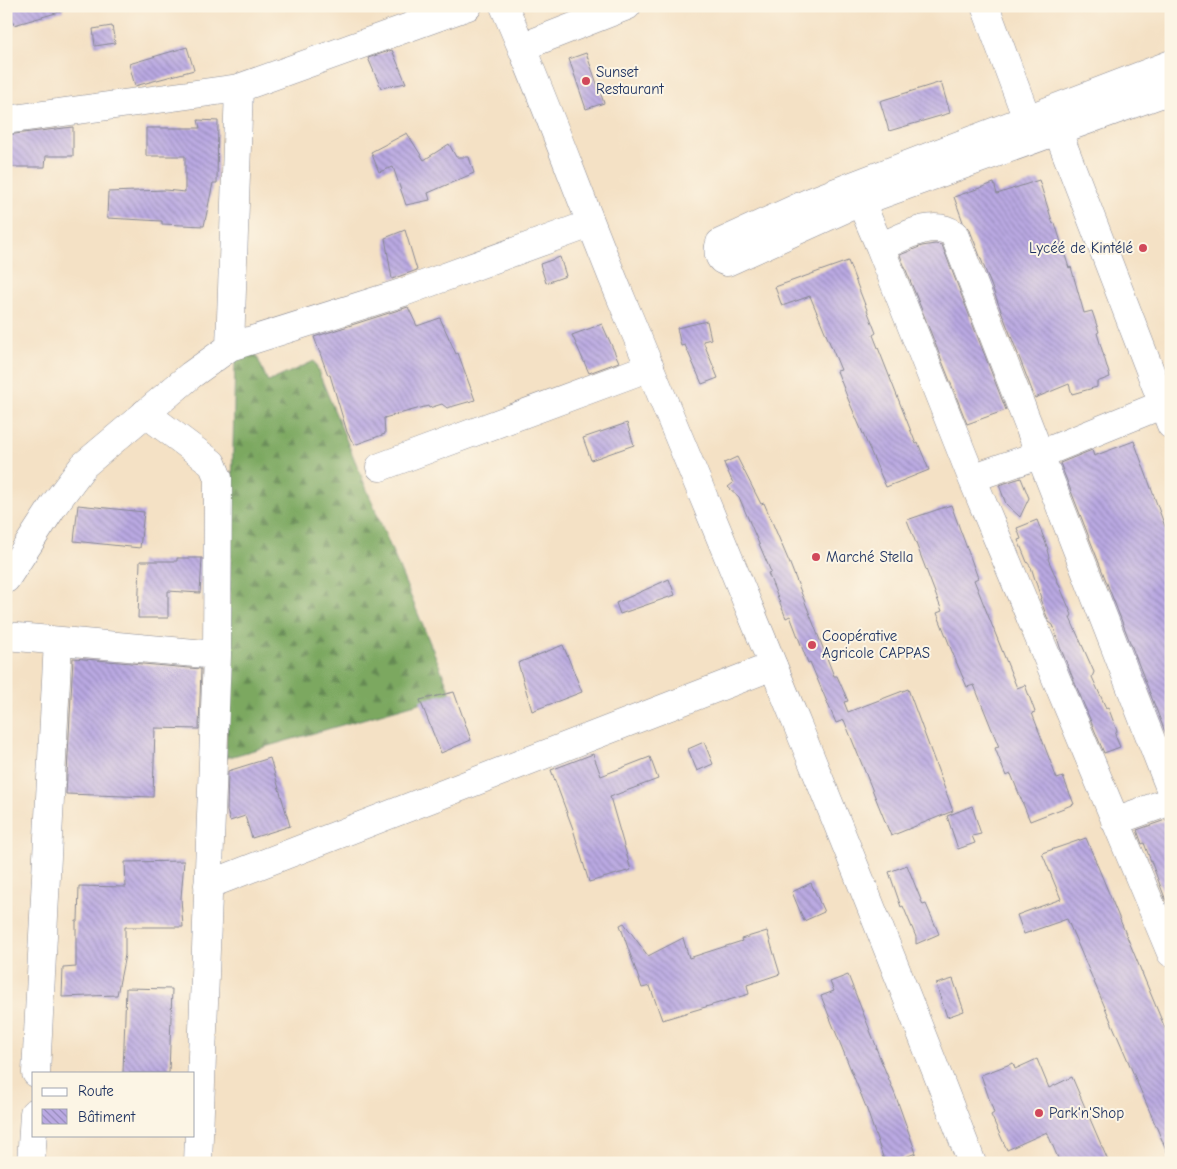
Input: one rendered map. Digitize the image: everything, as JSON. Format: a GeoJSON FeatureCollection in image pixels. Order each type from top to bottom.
{"type":"FeatureCollection","features":[{"type":"Feature","properties":{"kind":"main road"},"geometry":{"type":"LineString","coordinates":[[6,120],[239,88],[468,6]]}},
{"type":"Feature","properties":{"kind":"main road"},"geometry":{"type":"LineString","coordinates":[[504,6],[522,47],[590,224],[890,950],[972,1163]]}},
{"type":"Feature","properties":{"kind":"main road"},"geometry":{"type":"LineString","coordinates":[[522,47],[627,6]]}},
{"type":"Feature","properties":{"kind":"main road"},"geometry":{"type":"LineString","coordinates":[[972,478],[1168,410],[1044,120],[985,6]]}},
{"type":"Feature","properties":{"kind":"main road"},"geometry":{"type":"LineString","coordinates":[[1171,64],[1044,120],[857,194],[972,478],[1171,953]]}},
{"type":"Feature","properties":{"kind":"main road"},"geometry":{"type":"LineString","coordinates":[[230,347],[239,88]]}},
{"type":"Feature","properties":{"kind":"main road"},"geometry":{"type":"LineString","coordinates":[[1044,120],[1171,90]]}},
{"type":"Feature","properties":{"kind":"main road"},"geometry":{"type":"LineString","coordinates":[[6,579],[54,505],[84,465],[191,375],[230,347],[404,292],[590,224]]}},
{"type":"Feature","properties":{"kind":"main road"},"geometry":{"type":"LineString","coordinates":[[880,247],[930,228],[946,228],[954,234],[1171,791]]}},
{"type":"Feature","properties":{"kind":"main road"},"geometry":{"type":"LineString","coordinates":[[380,467],[650,367]]}},
{"type":"Feature","properties":{"kind":"main road"},"geometry":{"type":"LineString","coordinates":[[145,413],[212,464],[218,478],[217,654],[198,1163]]}},
{"type":"Feature","properties":{"kind":"main road"},"geometry":{"type":"LineString","coordinates":[[6,636],[217,654]]}},
{"type":"Feature","properties":{"kind":"main road"},"geometry":{"type":"LineString","coordinates":[[36,1072],[58,640]]}},
{"type":"Feature","properties":{"kind":"main road"},"geometry":{"type":"LineString","coordinates":[[208,885],[773,666]]}},
{"type":"Feature","properties":{"kind":"main road"},"geometry":{"type":"LineString","coordinates":[[1115,821],[1171,800]]}},
{"type":"Feature","properties":{"kind":"main road"},"geometry":{"type":"LineString","coordinates":[[31,1163],[33,1136]]}},
{"type":"Feature","properties":{"kind":"green space"},"geometry":{"type":"Polygon","coordinates":[[[255,352],[268,382],[314,361],[451,694],[226,758],[235,359],[255,352]]]}},
{"type":"Feature","properties":{"kind":"building"},"geometry":{"type":"Polygon","coordinates":[[[8,6],[62,6],[63,11],[14,25],[8,6]]]}},
{"type":"Feature","properties":{"kind":"building"},"geometry":{"type":"Polygon","coordinates":[[[112,26],[115,43],[95,46],[93,29],[112,26]]]}},
{"type":"Feature","properties":{"kind":"building"},"geometry":{"type":"Polygon","coordinates":[[[187,47],[194,70],[135,86],[129,64],[187,47]]]}},
{"type":"Feature","properties":{"kind":"building"},"geometry":{"type":"Polygon","coordinates":[[[392,50],[406,83],[381,88],[368,58],[392,50]]]}},
{"type":"Feature","properties":{"kind":"building","name":"Sunset Restaurant"},"geometry":{"type":"Polygon","coordinates":[[[586,53],[604,103],[586,109],[569,59],[586,53]]]}},
{"type":"Feature","properties":{"kind":"building"},"geometry":{"type":"Polygon","coordinates":[[[941,82],[950,113],[889,131],[880,101],[941,82]]]}},
{"type":"Feature","properties":{"kind":"building"},"geometry":{"type":"Polygon","coordinates":[[[198,120],[218,121],[217,183],[213,183],[204,226],[162,224],[162,221],[107,218],[108,192],[165,190],[185,192],[185,156],[146,156],[146,128],[200,128],[198,120]]]}},
{"type":"Feature","properties":{"kind":"building"},"geometry":{"type":"Polygon","coordinates":[[[73,127],[73,156],[46,156],[45,167],[6,167],[6,135],[73,127]]]}},
{"type":"Feature","properties":{"kind":"building"},"geometry":{"type":"Polygon","coordinates":[[[407,133],[424,160],[449,144],[456,157],[469,157],[474,173],[428,193],[430,200],[406,205],[393,167],[379,172],[371,152],[407,133]]]}},
{"type":"Feature","properties":{"kind":"building"},"geometry":{"type":"Polygon","coordinates":[[[1039,180],[1069,268],[1071,267],[1084,313],[1092,311],[1110,377],[1097,382],[1097,387],[1072,394],[1069,384],[1035,398],[969,228],[963,222],[954,197],[994,183],[997,194],[1039,180]]]}},
{"type":"Feature","properties":{"kind":"building"},"geometry":{"type":"Polygon","coordinates":[[[405,230],[417,270],[392,279],[385,238],[405,230]]]}},
{"type":"Feature","properties":{"kind":"building"},"geometry":{"type":"Polygon","coordinates":[[[942,245],[1006,410],[967,424],[900,255],[922,246],[942,245]]]}},
{"type":"Feature","properties":{"kind":"building"},"geometry":{"type":"Polygon","coordinates":[[[560,257],[566,276],[546,283],[540,264],[560,257]]]}},
{"type":"Feature","properties":{"kind":"building"},"geometry":{"type":"Polygon","coordinates":[[[848,261],[876,333],[873,335],[916,444],[918,443],[929,470],[886,487],[848,399],[837,371],[841,370],[810,296],[782,306],[775,287],[848,261]]]}},
{"type":"Feature","properties":{"kind":"building"},"geometry":{"type":"Polygon","coordinates":[[[408,307],[417,326],[440,318],[456,354],[458,353],[475,400],[447,408],[442,404],[429,408],[428,406],[384,418],[385,434],[354,445],[347,432],[330,375],[328,375],[314,337],[408,307]]]}},
{"type":"Feature","properties":{"kind":"building"},"geometry":{"type":"Polygon","coordinates":[[[707,321],[711,339],[703,341],[718,378],[702,384],[685,345],[681,346],[677,328],[707,321]]]}},
{"type":"Feature","properties":{"kind":"building"},"geometry":{"type":"Polygon","coordinates":[[[602,324],[619,362],[589,373],[572,335],[602,324]]]}},
{"type":"Feature","properties":{"kind":"building"},"geometry":{"type":"Polygon","coordinates":[[[627,423],[634,445],[591,460],[583,438],[627,423]]]}},
{"type":"Feature","properties":{"kind":"building"},"geometry":{"type":"Polygon","coordinates":[[[1134,441],[1171,543],[1171,747],[1060,463],[1092,450],[1094,456],[1134,441]]]}},
{"type":"Feature","properties":{"kind":"building"},"geometry":{"type":"Polygon","coordinates":[[[737,457],[761,504],[764,503],[834,676],[837,676],[848,701],[844,702],[848,712],[908,689],[953,811],[891,836],[844,720],[836,723],[810,662],[808,663],[790,616],[786,618],[768,573],[771,572],[739,497],[728,487],[733,483],[724,463],[737,457]]]}},
{"type":"Feature","properties":{"kind":"building"},"geometry":{"type":"Polygon","coordinates":[[[1021,478],[1029,498],[1020,517],[1006,504],[999,485],[1021,478]]]}},
{"type":"Feature","properties":{"kind":"building"},"geometry":{"type":"Polygon","coordinates":[[[78,505],[144,512],[140,548],[74,541],[78,505]]]}},
{"type":"Feature","properties":{"kind":"building"},"geometry":{"type":"Polygon","coordinates":[[[951,505],[978,578],[974,580],[1017,688],[1025,685],[1035,712],[1032,713],[1057,779],[1063,777],[1074,804],[1030,821],[1011,774],[1006,776],[995,748],[999,747],[974,685],[967,687],[955,659],[937,613],[942,611],[907,520],[951,505]]]}},
{"type":"Feature","properties":{"kind":"building"},"geometry":{"type":"Polygon","coordinates":[[[1037,520],[1048,549],[1048,559],[1072,615],[1070,618],[1094,672],[1092,677],[1106,708],[1108,707],[1117,731],[1115,735],[1120,747],[1104,753],[1060,647],[1053,625],[1049,622],[1031,567],[1018,540],[1021,539],[1017,528],[1037,520]]]}},
{"type":"Feature","properties":{"kind":"building"},"geometry":{"type":"Polygon","coordinates":[[[177,558],[202,558],[200,593],[168,591],[168,618],[138,618],[140,561],[177,561],[177,558]]]}},
{"type":"Feature","properties":{"kind":"building"},"geometry":{"type":"Polygon","coordinates":[[[669,579],[675,595],[620,614],[616,603],[669,579]]]}},
{"type":"Feature","properties":{"kind":"building"},"geometry":{"type":"Polygon","coordinates":[[[563,645],[582,692],[532,711],[518,663],[563,645]]]}},
{"type":"Feature","properties":{"kind":"building"},"geometry":{"type":"Polygon","coordinates":[[[73,658],[201,669],[199,729],[155,728],[153,797],[66,794],[73,658]]]}},
{"type":"Feature","properties":{"kind":"building"},"geometry":{"type":"Polygon","coordinates":[[[454,692],[471,740],[441,753],[420,700],[454,692]]]}},
{"type":"Feature","properties":{"kind":"building"},"geometry":{"type":"Polygon","coordinates":[[[704,742],[713,764],[697,771],[688,749],[704,742]]]}},
{"type":"Feature","properties":{"kind":"building"},"geometry":{"type":"Polygon","coordinates":[[[593,754],[601,776],[650,757],[658,779],[610,797],[631,870],[589,882],[573,829],[551,770],[593,754]]]}},
{"type":"Feature","properties":{"kind":"building"},"geometry":{"type":"Polygon","coordinates":[[[270,758],[290,826],[252,838],[245,816],[230,821],[227,811],[228,771],[270,758]]]}},
{"type":"Feature","properties":{"kind":"building"},"geometry":{"type":"Polygon","coordinates":[[[972,806],[981,834],[972,836],[975,843],[958,849],[947,816],[972,806]]]}},
{"type":"Feature","properties":{"kind":"building"},"geometry":{"type":"Polygon","coordinates":[[[1171,818],[1170,911],[1144,843],[1142,844],[1137,830],[1171,818]]]}},
{"type":"Feature","properties":{"kind":"building"},"geometry":{"type":"Polygon","coordinates":[[[1086,838],[1167,1033],[1171,1032],[1171,1161],[1067,919],[1024,934],[1017,915],[1061,899],[1042,853],[1086,838]]]}},
{"type":"Feature","properties":{"kind":"building"},"geometry":{"type":"Polygon","coordinates":[[[184,861],[181,898],[183,927],[125,927],[125,955],[117,995],[62,997],[63,968],[76,967],[76,921],[78,921],[79,886],[126,887],[125,862],[184,861]]]}},
{"type":"Feature","properties":{"kind":"building"},"geometry":{"type":"Polygon","coordinates":[[[907,865],[923,905],[926,904],[939,934],[916,944],[916,937],[903,906],[901,907],[889,872],[907,865]]]}},
{"type":"Feature","properties":{"kind":"building"},"geometry":{"type":"Polygon","coordinates":[[[811,883],[824,912],[804,921],[792,892],[811,883]]]}},
{"type":"Feature","properties":{"kind":"building"},"geometry":{"type":"Polygon","coordinates":[[[624,923],[648,956],[683,938],[689,958],[767,931],[780,974],[747,985],[749,994],[662,1020],[650,986],[642,988],[620,925],[624,923]]]}},
{"type":"Feature","properties":{"kind":"building"},"geometry":{"type":"Polygon","coordinates":[[[848,975],[916,1153],[889,1163],[885,1163],[866,1107],[821,996],[834,991],[830,982],[848,975]]]}},
{"type":"Feature","properties":{"kind":"building"},"geometry":{"type":"Polygon","coordinates":[[[953,979],[964,1011],[947,1017],[936,984],[953,979]]]}},
{"type":"Feature","properties":{"kind":"building"},"geometry":{"type":"Polygon","coordinates":[[[126,988],[172,989],[169,1072],[123,1072],[126,988]]]}},
{"type":"Feature","properties":{"kind":"building"},"geometry":{"type":"Polygon","coordinates":[[[1037,1059],[1049,1088],[1072,1077],[1109,1163],[1060,1163],[1047,1132],[1007,1150],[991,1115],[994,1113],[981,1075],[1013,1063],[1015,1069],[1037,1059]]]}},
{"type":"Feature","properties":{"kind":"place","name":"Sunset Restaurant"},"geometry":{"type":"Point","coordinates":[586,81]}},
{"type":"Feature","properties":{"kind":"place","name":"Lycéé de Kintélé"},"geometry":{"type":"Point","coordinates":[1143,248]}},
{"type":"Feature","properties":{"kind":"place","name":"Marché Stella"},"geometry":{"type":"Point","coordinates":[816,557]}},
{"type":"Feature","properties":{"kind":"place","name":"Coopérative Agricole CAPPAS"},"geometry":{"type":"Point","coordinates":[812,645]}},
{"type":"Feature","properties":{"kind":"place","name":"Park'n'Shop"},"geometry":{"type":"Point","coordinates":[1039,1113]}}]}
